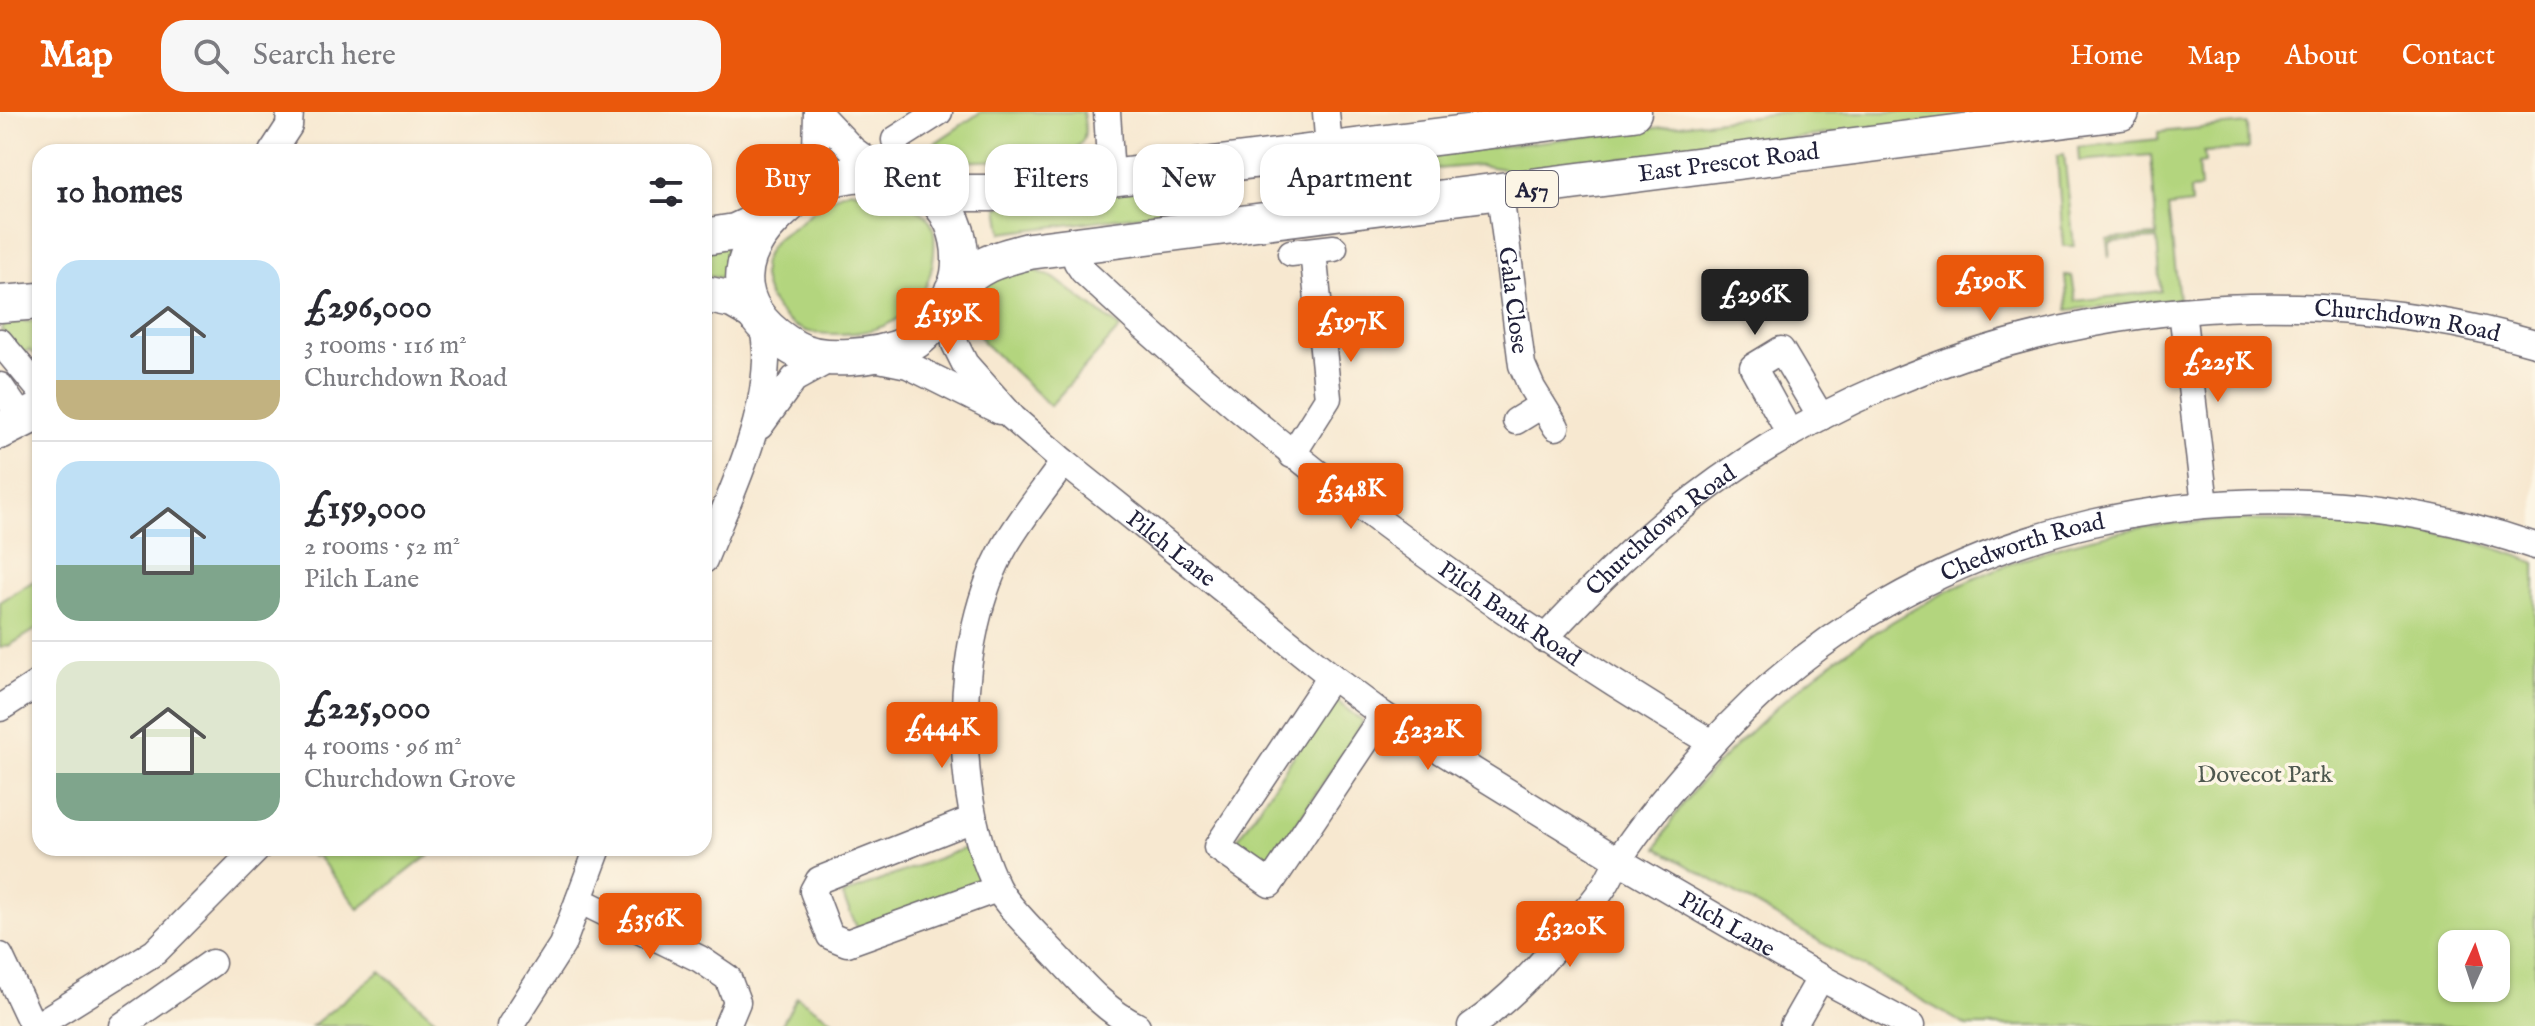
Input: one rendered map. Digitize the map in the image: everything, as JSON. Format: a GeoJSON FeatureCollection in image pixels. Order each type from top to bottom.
{"type":"FeatureCollection","features":[{"type":"Feature","properties":{"kind":"highway","name":"East Prescot Road"},"geometry":{"type":"LineString","coordinates":[[1440,200],[2121,112]]}},
{"type":"Feature","properties":{"kind":"highway"},"geometry":{"type":"LineString","coordinates":[[1387,144],[1619,113]]}},
{"type":"Feature","properties":{"kind":"highway"},"geometry":{"type":"LineString","coordinates":[[1117,176],[1260,160]]}},
{"type":"Feature","properties":{"kind":"highway"},"geometry":{"type":"LineString","coordinates":[[712,235],[755,225],[769,216]]}},
{"type":"Feature","properties":{"kind":"highway"},"geometry":{"type":"LineString","coordinates":[[758,318],[743,285],[744,263],[752,245],[779,216]]}},
{"type":"Feature","properties":{"kind":"highway","name":"A57"},"geometry":{"type":"LineString","coordinates":[[712,296],[733,300],[796,350],[848,356],[896,349],[920,337],[945,307],[952,292],[959,274],[957,230],[950,216]]}},
{"type":"Feature","properties":{"kind":"highway","name":"East Prescot Road"},"geometry":{"type":"LineString","coordinates":[[952,292],[972,271],[986,263],[1029,251],[1310,216]]}},
{"type":"Feature","properties":{"kind":"highway"},"geometry":{"type":"LineString","coordinates":[[0,304],[32,302]]}},
{"type":"Feature","properties":{"kind":"street"},"geometry":{"type":"LineString","coordinates":[[277,144],[289,126],[290,112]]}},
{"type":"Feature","properties":{"kind":"street"},"geometry":{"type":"LineString","coordinates":[[816,144],[817,112],[855,151]]}},
{"type":"Feature","properties":{"kind":"street"},"geometry":{"type":"LineString","coordinates":[[895,140],[939,112]]}},
{"type":"Feature","properties":{"kind":"street"},"geometry":{"type":"LineString","coordinates":[[1107,112],[1109,144]]}},
{"type":"Feature","properties":{"kind":"street"},"geometry":{"type":"LineString","coordinates":[[1326,112],[1327,144]]}},
{"type":"Feature","properties":{"kind":"street","name":"Gala Close"},"geometry":{"type":"LineString","coordinates":[[1500,193],[1520,352],[1527,378],[1549,416],[1516,421]]}},
{"type":"Feature","properties":{"kind":"street","name":"Pilch Bank Road"},"geometry":{"type":"LineString","coordinates":[[1073,245],[1083,271],[1151,335],[1292,455],[1445,571],[1544,639],[1712,743]]}},
{"type":"Feature","properties":{"kind":"street"},"geometry":{"type":"LineString","coordinates":[[1292,455],[1328,398],[1313,251]]}},
{"type":"Feature","properties":{"kind":"street","name":"Pilch Lane"},"geometry":{"type":"LineString","coordinates":[[952,292],[955,344],[965,364],[1013,418],[1331,676],[1383,715],[1618,860],[1911,1026]]}},
{"type":"Feature","properties":{"kind":"street","name":"Churchdown Road"},"geometry":{"type":"LineString","coordinates":[[1544,639],[1649,534],[1696,496],[1821,417],[1894,383],[1966,355],[2094,322],[2226,308],[2347,309],[2533,337]]}},
{"type":"Feature","properties":{"kind":"street"},"geometry":{"type":"LineString","coordinates":[[2182,311],[2205,504]]}},
{"type":"Feature","properties":{"kind":"street"},"geometry":{"type":"LineString","coordinates":[[712,539],[751,439],[767,359],[758,318]]}},
{"type":"Feature","properties":{"kind":"street"},"geometry":{"type":"LineString","coordinates":[[0,342],[26,413]]}},
{"type":"Feature","properties":{"kind":"street"},"geometry":{"type":"LineString","coordinates":[[1790,434],[1753,367],[1781,350],[1821,417]]}},
{"type":"Feature","properties":{"kind":"street"},"geometry":{"type":"LineString","coordinates":[[751,439],[794,379],[848,356]]}},
{"type":"Feature","properties":{"kind":"street","name":"Pilch Lane"},"geometry":{"type":"LineString","coordinates":[[848,356],[908,365],[1013,418]]}},
{"type":"Feature","properties":{"kind":"street"},"geometry":{"type":"LineString","coordinates":[[0,386],[26,413]]}},
{"type":"Feature","properties":{"kind":"street"},"geometry":{"type":"LineString","coordinates":[[1064,462],[1004,548],[976,617],[964,684],[965,757],[973,819],[997,889],[1113,1014],[1137,1026]]}},
{"type":"Feature","properties":{"kind":"street","name":"Chedworth Road"},"geometry":{"type":"LineString","coordinates":[[1471,1026],[1529,980],[1603,889],[1618,860],[1658,806],[1712,743],[1749,706],[1811,652],[1859,619],[1920,585],[1995,551],[2062,529],[2142,511],[2205,504],[2290,502],[2375,509],[2442,519],[2535,546]]}},
{"type":"Feature","properties":{"kind":"street"},"geometry":{"type":"LineString","coordinates":[[1331,676],[1217,847],[1270,884],[1383,715]]}},
{"type":"Feature","properties":{"kind":"street"},"geometry":{"type":"LineString","coordinates":[[0,708],[32,687]]}},
{"type":"Feature","properties":{"kind":"street"},"geometry":{"type":"LineString","coordinates":[[973,819],[819,880],[813,891],[830,936],[847,943],[997,889]]}},
{"type":"Feature","properties":{"kind":"street"},"geometry":{"type":"LineString","coordinates":[[0,956],[34,1026],[155,952],[250,856]]}},
{"type":"Feature","properties":{"kind":"street"},"geometry":{"type":"LineString","coordinates":[[510,1026],[562,945],[595,856]]}},
{"type":"Feature","properties":{"kind":"street"},"geometry":{"type":"LineString","coordinates":[[579,900],[676,946],[728,978],[737,1002],[727,1026]]}},
{"type":"Feature","properties":{"kind":"street"},"geometry":{"type":"LineString","coordinates":[[122,1026],[212,963]]}},
{"type":"Feature","properties":{"kind":"street"},"geometry":{"type":"LineString","coordinates":[[1793,1026],[1821,977]]}},
{"type":"Feature","properties":{"kind":"green space"},"geometry":{"type":"Polygon","coordinates":[[[981,112],[1083,112],[1085,125],[1080,144],[985,144],[984,161],[969,161],[969,144],[933,144],[981,112]]]}},
{"type":"Feature","properties":{"kind":"green space"},"geometry":{"type":"Polygon","coordinates":[[[1789,112],[2015,112],[1516,171],[1480,165],[1440,169],[1440,154],[1789,112]]]}},
{"type":"Feature","properties":{"kind":"green space"},"geometry":{"type":"Polygon","coordinates":[[[2247,124],[2248,149],[2204,152],[2205,163],[2198,164],[2200,189],[2190,190],[2191,204],[2168,207],[2179,299],[2068,310],[2065,275],[2072,276],[2076,301],[2161,291],[2157,239],[2110,242],[2109,258],[2107,239],[2157,236],[2151,155],[2079,161],[2078,147],[2159,139],[2159,132],[2247,124]]]}},
{"type":"Feature","properties":{"kind":"green space"},"geometry":{"type":"Polygon","coordinates":[[[2064,154],[2074,246],[2063,246],[2057,155],[2064,154]]]}},
{"type":"Feature","properties":{"kind":"green space"},"geometry":{"type":"Polygon","coordinates":[[[1133,190],[1135,216],[1002,233],[999,216],[1117,216],[1117,192],[1133,190]]]}},
{"type":"Feature","properties":{"kind":"green space"},"geometry":{"type":"Polygon","coordinates":[[[855,191],[855,216],[926,216],[931,223],[935,242],[931,272],[916,303],[891,322],[858,332],[825,334],[806,331],[788,321],[773,304],[764,283],[764,261],[778,238],[808,216],[839,216],[839,195],[855,191]]]}},
{"type":"Feature","properties":{"kind":"green space"},"geometry":{"type":"Polygon","coordinates":[[[727,245],[723,278],[712,277],[712,247],[727,245]]]}},
{"type":"Feature","properties":{"kind":"green space"},"geometry":{"type":"Polygon","coordinates":[[[1030,268],[1054,278],[1120,328],[1050,406],[983,342],[975,324],[974,311],[981,287],[993,276],[1030,268]]]}},
{"type":"Feature","properties":{"kind":"green space"},"geometry":{"type":"Polygon","coordinates":[[[32,321],[32,352],[29,350],[20,355],[1,330],[5,322],[32,321]]]}},
{"type":"Feature","properties":{"kind":"green space","name":"Dovecot Park"},"geometry":{"type":"Polygon","coordinates":[[[2279,520],[2391,526],[2464,539],[2535,563],[2535,1026],[1967,1026],[1657,848],[1685,801],[1734,747],[1791,695],[1888,624],[1995,569],[2052,549],[2110,534],[2169,524],[2279,520]]]}},
{"type":"Feature","properties":{"kind":"green space"},"geometry":{"type":"Polygon","coordinates":[[[32,582],[32,632],[0,648],[0,602],[32,582]]]}},
{"type":"Feature","properties":{"kind":"green space"},"geometry":{"type":"Polygon","coordinates":[[[1333,698],[1363,722],[1267,869],[1233,846],[1333,698]]]}},
{"type":"Feature","properties":{"kind":"green space"},"geometry":{"type":"Polygon","coordinates":[[[970,846],[984,886],[862,938],[842,895],[970,846]]]}},
{"type":"Feature","properties":{"kind":"green space"},"geometry":{"type":"Polygon","coordinates":[[[318,856],[428,856],[359,909],[318,856]]]}},
{"type":"Feature","properties":{"kind":"green space"},"geometry":{"type":"Polygon","coordinates":[[[380,971],[443,1026],[312,1026],[380,971]]]}},
{"type":"Feature","properties":{"kind":"green space"},"geometry":{"type":"Polygon","coordinates":[[[797,997],[841,1026],[781,1026],[797,997]]]}}]}
